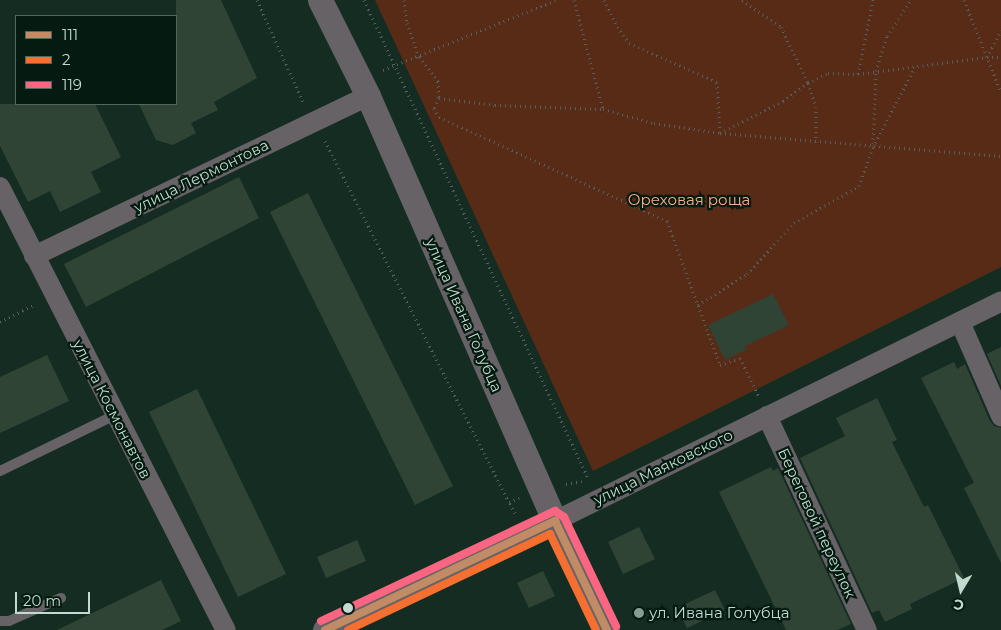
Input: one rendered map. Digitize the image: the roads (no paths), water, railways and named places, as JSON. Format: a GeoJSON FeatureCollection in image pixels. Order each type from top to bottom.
{"type":"FeatureCollection","features":[{"type":"Feature","properties":{"kind":"street","name":"улица Ивана Голубца"},"geometry":{"type":"LineString","coordinates":[[320,0],[363,87],[555,521],[607,630]]}},
{"type":"Feature","properties":{"kind":"street","name":"улица Лермонтова"},"geometry":{"type":"LineString","coordinates":[[34,256],[315,121],[363,87]]}},
{"type":"Feature","properties":{"kind":"street","name":"улица Космонавтов"},"geometry":{"type":"LineString","coordinates":[[0,187],[226,630]]}},
{"type":"Feature","properties":{"kind":"street","name":"улица Маяковского"},"geometry":{"type":"LineString","coordinates":[[336,627],[1001,302]]}},
{"type":"Feature","properties":{"kind":"street"},"geometry":{"type":"LineString","coordinates":[[960,322],[1001,416]]}},
{"type":"Feature","properties":{"kind":"street","name":"Береговой переулок"},"geometry":{"type":"LineString","coordinates":[[767,416],[867,630]]}},
{"type":"Feature","properties":{"kind":"lane"},"geometry":{"type":"LineString","coordinates":[[0,471],[115,415]]}},
{"type":"Feature","properties":{"kind":"lane"},"geometry":{"type":"LineString","coordinates":[[0,621],[9,621],[62,598]]}},
{"type":"Feature","properties":{"kind":"place","name":"ул. Ивана Голубца"},"geometry":{"type":"Point","coordinates":[639,613]}},
{"type":"Feature","properties":{"kind":"park label","name":"Ореховая роща"},"geometry":{"type":"Point","coordinates":[689,200]}}]}
